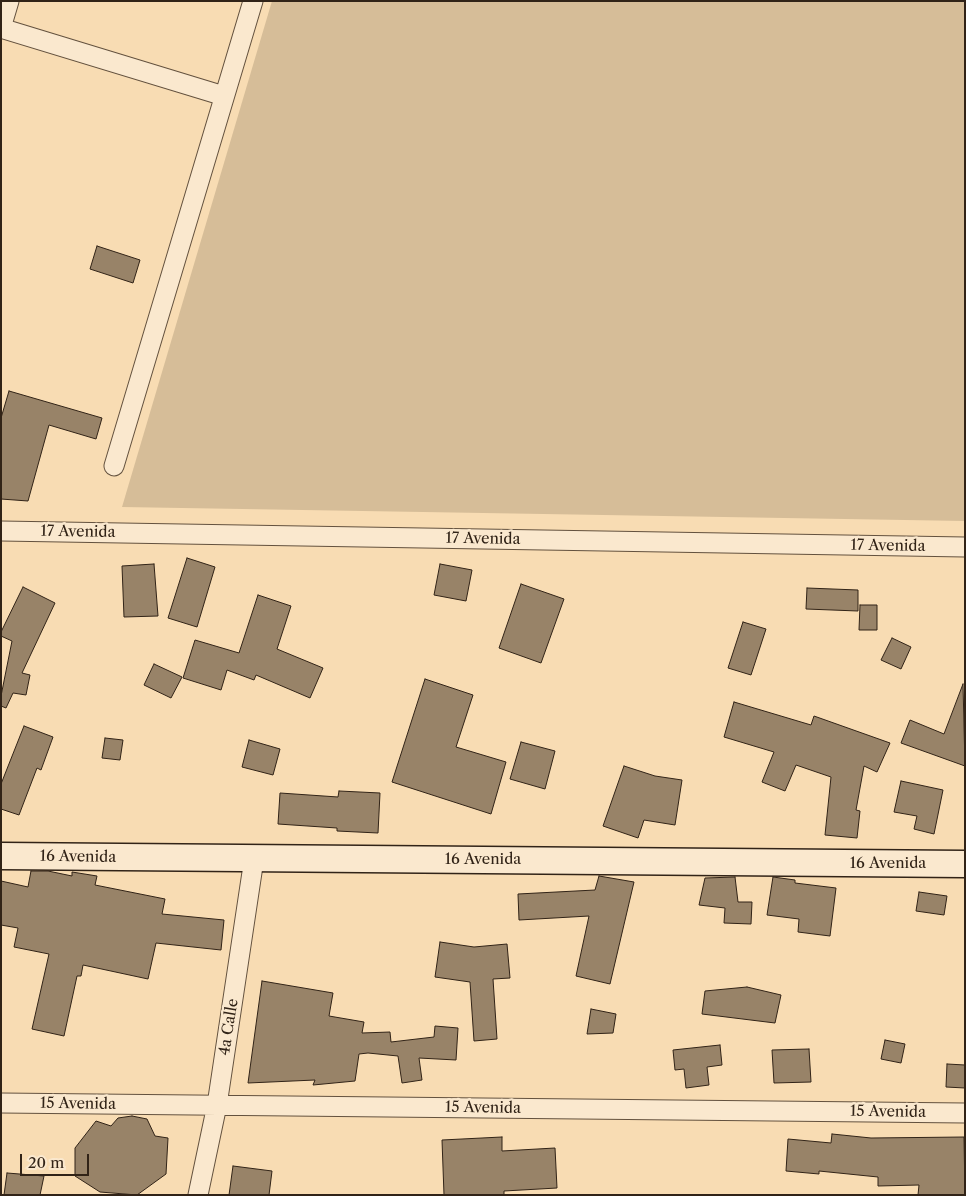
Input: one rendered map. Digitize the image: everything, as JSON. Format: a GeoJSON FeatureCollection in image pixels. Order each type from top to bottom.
{"type":"FeatureCollection","features":[{"type":"Feature","properties":{"kind":"main road","name":"16 Avenida"},"geometry":{"type":"LineString","coordinates":[[1,856],[965,864]]}},
{"type":"Feature","properties":{"kind":"street"},"geometry":{"type":"LineString","coordinates":[[9,1],[1,28],[224,96]]}},
{"type":"Feature","properties":{"kind":"street"},"geometry":{"type":"LineString","coordinates":[[114,466],[252,1]]}},
{"type":"Feature","properties":{"kind":"street","name":"17 Avenida"},"geometry":{"type":"LineString","coordinates":[[1,531],[965,547]]}},
{"type":"Feature","properties":{"kind":"street","name":"4a Calle"},"geometry":{"type":"LineString","coordinates":[[198,1195],[217,1105],[254,859]]}},
{"type":"Feature","properties":{"kind":"street","name":"15 Avenida"},"geometry":{"type":"LineString","coordinates":[[1,1103],[965,1113]]}},
{"type":"Feature","properties":{"kind":"shaded area"},"geometry":{"type":"Polygon","coordinates":[[[272,1],[965,1],[965,521],[122,507],[272,1]]]}},
{"type":"Feature","properties":{"kind":"building"},"geometry":{"type":"Polygon","coordinates":[[[97,246],[140,260],[133,283],[90,269],[97,246]]]}},
{"type":"Feature","properties":{"kind":"building"},"geometry":{"type":"Polygon","coordinates":[[[9,391],[102,418],[96,439],[49,425],[28,501],[1,499],[1,418],[9,391]]]}},
{"type":"Feature","properties":{"kind":"building"},"geometry":{"type":"Polygon","coordinates":[[[187,558],[215,567],[197,627],[168,618],[187,558]]]}},
{"type":"Feature","properties":{"kind":"building"},"geometry":{"type":"Polygon","coordinates":[[[154,564],[158,616],[124,617],[122,566],[154,564]]]}},
{"type":"Feature","properties":{"kind":"building"},"geometry":{"type":"Polygon","coordinates":[[[440,564],[472,570],[466,601],[434,595],[440,564]]]}},
{"type":"Feature","properties":{"kind":"building"},"geometry":{"type":"Polygon","coordinates":[[[521,584],[564,599],[541,663],[499,648],[521,584]]]}},
{"type":"Feature","properties":{"kind":"building"},"geometry":{"type":"Polygon","coordinates":[[[23,587],[55,603],[22,673],[30,675],[26,695],[13,693],[6,708],[1,706],[1,696],[12,641],[1,636],[1,632],[23,587]]]}},
{"type":"Feature","properties":{"kind":"building"},"geometry":{"type":"Polygon","coordinates":[[[807,588],[858,590],[858,611],[806,609],[807,588]]]}},
{"type":"Feature","properties":{"kind":"building"},"geometry":{"type":"Polygon","coordinates":[[[258,595],[291,606],[277,649],[323,668],[310,698],[256,675],[254,680],[227,670],[221,690],[183,678],[195,640],[239,653],[258,595]]]}},
{"type":"Feature","properties":{"kind":"building"},"geometry":{"type":"Polygon","coordinates":[[[860,605],[877,605],[877,630],[859,630],[860,605]]]}},
{"type":"Feature","properties":{"kind":"building"},"geometry":{"type":"Polygon","coordinates":[[[743,622],[766,629],[751,675],[728,668],[743,622]]]}},
{"type":"Feature","properties":{"kind":"building"},"geometry":{"type":"Polygon","coordinates":[[[892,638],[911,647],[901,669],[881,660],[892,638]]]}},
{"type":"Feature","properties":{"kind":"building"},"geometry":{"type":"Polygon","coordinates":[[[154,664],[182,677],[171,698],[144,685],[154,664]]]}},
{"type":"Feature","properties":{"kind":"building"},"geometry":{"type":"Polygon","coordinates":[[[425,679],[473,695],[456,747],[506,762],[491,814],[392,782],[425,679]]]}},
{"type":"Feature","properties":{"kind":"building"},"geometry":{"type":"Polygon","coordinates":[[[963,684],[965,766],[901,743],[910,720],[944,734],[963,684]]]}},
{"type":"Feature","properties":{"kind":"building"},"geometry":{"type":"Polygon","coordinates":[[[734,702],[811,725],[814,716],[890,743],[877,772],[864,766],[856,810],[860,811],[857,838],[825,835],[831,777],[796,765],[785,791],[762,782],[774,752],[724,737],[734,702]]]}},
{"type":"Feature","properties":{"kind":"building"},"geometry":{"type":"Polygon","coordinates":[[[24,726],[53,737],[41,770],[37,768],[19,815],[1,809],[1,784],[24,726]]]}},
{"type":"Feature","properties":{"kind":"building"},"geometry":{"type":"Polygon","coordinates":[[[105,738],[123,740],[120,760],[102,758],[105,738]]]}},
{"type":"Feature","properties":{"kind":"building"},"geometry":{"type":"Polygon","coordinates":[[[249,740],[280,749],[273,775],[242,767],[249,740]]]}},
{"type":"Feature","properties":{"kind":"building"},"geometry":{"type":"Polygon","coordinates":[[[521,742],[555,751],[545,789],[510,779],[521,742]]]}},
{"type":"Feature","properties":{"kind":"building"},"geometry":{"type":"Polygon","coordinates":[[[624,766],[655,776],[682,780],[675,825],[644,820],[638,838],[603,826],[624,766]]]}},
{"type":"Feature","properties":{"kind":"building"},"geometry":{"type":"Polygon","coordinates":[[[901,781],[943,790],[934,834],[914,829],[917,816],[894,812],[901,781]]]}},
{"type":"Feature","properties":{"kind":"building"},"geometry":{"type":"Polygon","coordinates":[[[339,791],[380,793],[378,833],[337,831],[337,828],[278,824],[280,793],[338,797],[339,791]]]}},
{"type":"Feature","properties":{"kind":"building"},"geometry":{"type":"Polygon","coordinates":[[[31,871],[48,871],[72,876],[72,872],[97,876],[95,885],[165,899],[162,914],[224,920],[221,950],[156,943],[148,979],[83,965],[81,976],[77,976],[64,1036],[32,1029],[49,954],[14,947],[18,928],[1,925],[1,881],[28,887],[31,871]]]}},
{"type":"Feature","properties":{"kind":"building"},"geometry":{"type":"Polygon","coordinates":[[[599,876],[634,882],[610,984],[576,976],[589,916],[519,920],[518,894],[595,890],[599,876]]]}},
{"type":"Feature","properties":{"kind":"building"},"geometry":{"type":"Polygon","coordinates":[[[735,877],[738,902],[752,902],[751,924],[724,923],[725,908],[699,905],[705,878],[735,877]]]}},
{"type":"Feature","properties":{"kind":"building"},"geometry":{"type":"Polygon","coordinates":[[[773,877],[795,880],[795,883],[836,888],[830,936],[798,932],[799,919],[767,915],[773,877]]]}},
{"type":"Feature","properties":{"kind":"building"},"geometry":{"type":"Polygon","coordinates":[[[919,892],[947,896],[944,915],[916,911],[919,892]]]}},
{"type":"Feature","properties":{"kind":"building"},"geometry":{"type":"Polygon","coordinates":[[[440,942],[474,947],[507,944],[510,978],[493,979],[497,1039],[474,1041],[470,982],[435,977],[440,942]]]}},
{"type":"Feature","properties":{"kind":"building"},"geometry":{"type":"Polygon","coordinates":[[[262,981],[333,993],[329,1016],[364,1022],[362,1033],[390,1032],[391,1042],[434,1037],[435,1026],[458,1028],[456,1060],[419,1058],[422,1080],[402,1083],[398,1056],[368,1053],[359,1054],[355,1081],[313,1085],[315,1080],[248,1083],[262,981]]]}},
{"type":"Feature","properties":{"kind":"building"},"geometry":{"type":"Polygon","coordinates":[[[747,987],[781,995],[775,1023],[702,1014],[705,991],[747,987]]]}},
{"type":"Feature","properties":{"kind":"building"},"geometry":{"type":"Polygon","coordinates":[[[591,1009],[616,1014],[613,1033],[587,1034],[591,1009]]]}},
{"type":"Feature","properties":{"kind":"building"},"geometry":{"type":"Polygon","coordinates":[[[885,1040],[905,1044],[901,1063],[881,1059],[885,1040]]]}},
{"type":"Feature","properties":{"kind":"building"},"geometry":{"type":"Polygon","coordinates":[[[720,1045],[722,1065],[707,1067],[709,1085],[686,1088],[684,1069],[675,1070],[673,1050],[720,1045]]]}},
{"type":"Feature","properties":{"kind":"building"},"geometry":{"type":"Polygon","coordinates":[[[809,1049],[811,1082],[774,1083],[772,1050],[809,1049]]]}},
{"type":"Feature","properties":{"kind":"building"},"geometry":{"type":"Polygon","coordinates":[[[947,1064],[965,1065],[965,1088],[946,1087],[947,1064]]]}},
{"type":"Feature","properties":{"kind":"building"},"geometry":{"type":"Polygon","coordinates":[[[132,1116],[147,1119],[155,1136],[168,1138],[166,1174],[137,1195],[100,1192],[75,1176],[75,1148],[96,1121],[111,1126],[118,1118],[132,1116]]]}},
{"type":"Feature","properties":{"kind":"building"},"geometry":{"type":"Polygon","coordinates":[[[832,1134],[871,1138],[964,1137],[965,1195],[918,1195],[919,1185],[878,1186],[878,1177],[819,1171],[819,1174],[786,1171],[788,1139],[831,1143],[832,1134]]]}},
{"type":"Feature","properties":{"kind":"building"},"geometry":{"type":"Polygon","coordinates":[[[502,1137],[502,1151],[555,1148],[557,1188],[504,1191],[504,1195],[444,1195],[442,1140],[502,1137]]]}},
{"type":"Feature","properties":{"kind":"building"},"geometry":{"type":"Polygon","coordinates":[[[233,1166],[272,1171],[269,1195],[229,1195],[233,1166]]]}},
{"type":"Feature","properties":{"kind":"building"},"geometry":{"type":"Polygon","coordinates":[[[7,1173],[44,1176],[40,1195],[4,1195],[7,1173]]]}}]}
